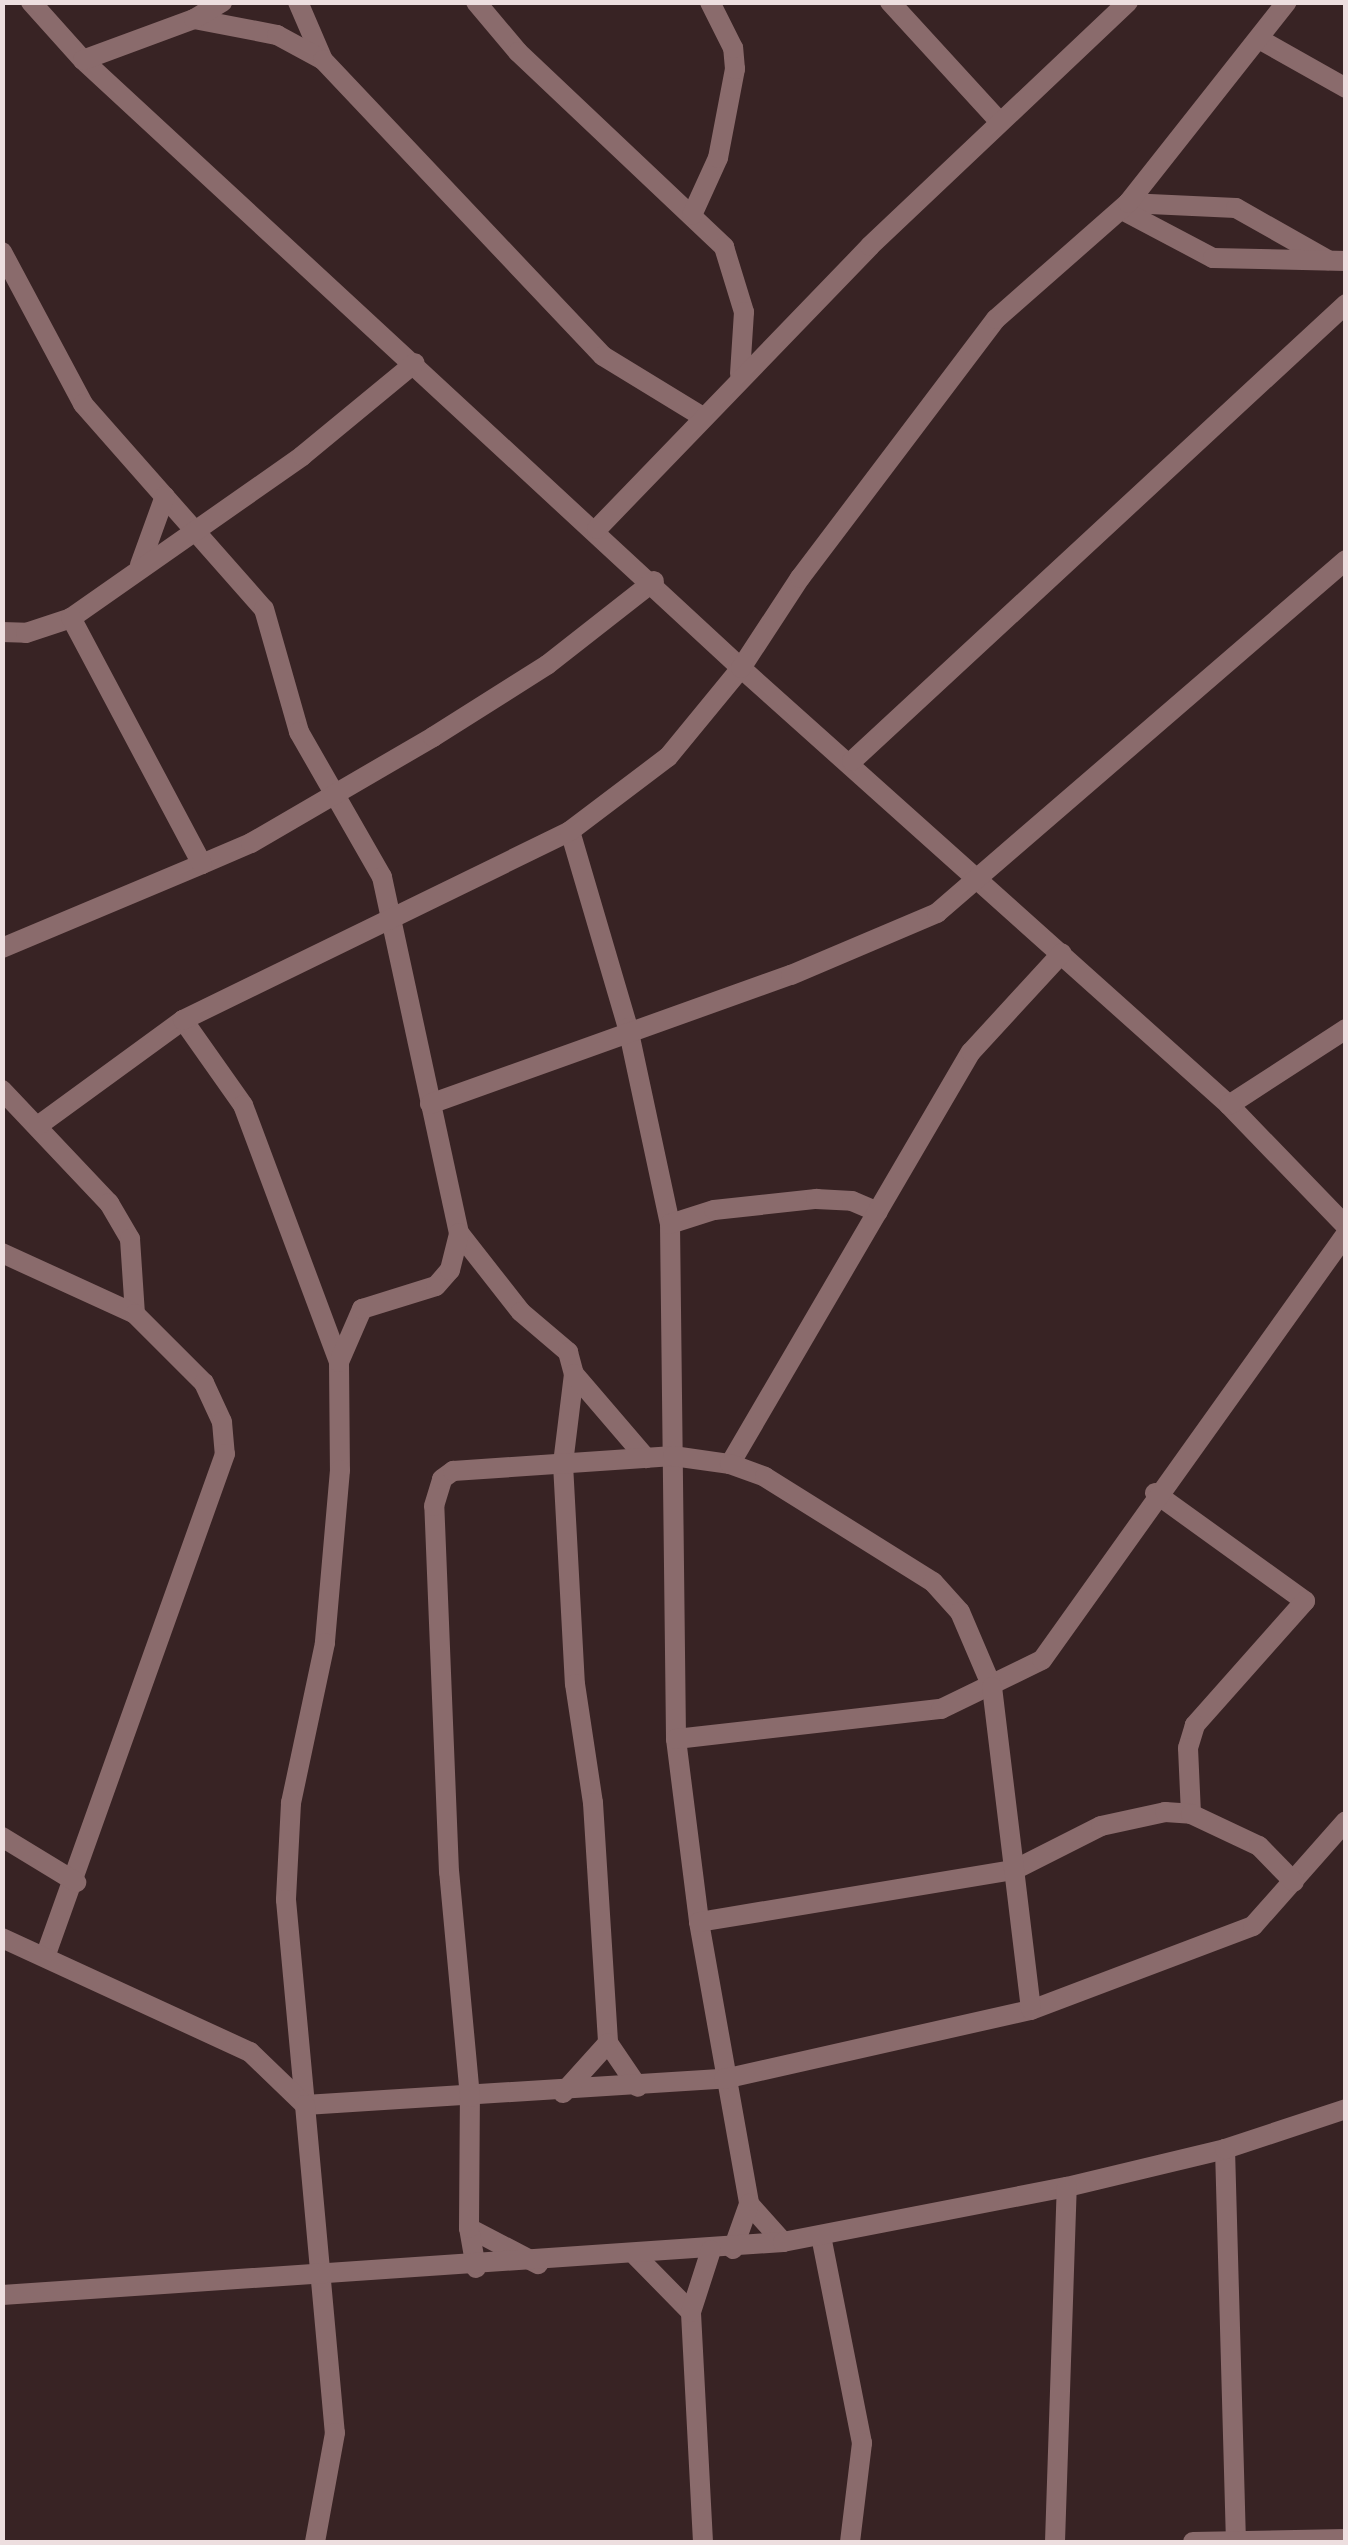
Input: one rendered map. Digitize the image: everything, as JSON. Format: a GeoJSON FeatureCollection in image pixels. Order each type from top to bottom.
{"type":"FeatureCollection","features":[{"type":"Feature","properties":{"kind":"street"},"geometry":{"type":"LineString","coordinates":[[32,2],[83,60],[654,581],[741,668],[852,762],[1229,1105],[1346,1226]]}},
{"type":"Feature","properties":{"kind":"street"},"geometry":{"type":"LineString","coordinates":[[83,60],[194,19],[222,2]]}},
{"type":"Feature","properties":{"kind":"street"},"geometry":{"type":"LineString","coordinates":[[298,2],[323,60]]}},
{"type":"Feature","properties":{"kind":"street"},"geometry":{"type":"LineString","coordinates":[[476,2],[518,52],[724,247],[740,290],[740,374]]}},
{"type":"Feature","properties":{"kind":"street"},"geometry":{"type":"LineString","coordinates":[[692,215],[718,158],[735,69],[733,48],[710,2]]}},
{"type":"Feature","properties":{"kind":"street"},"geometry":{"type":"LineString","coordinates":[[890,2],[999,121]]}},
{"type":"Feature","properties":{"kind":"street"},"geometry":{"type":"LineString","coordinates":[[597,529],[740,374],[999,121],[1128,2]]}},
{"type":"Feature","properties":{"kind":"street"},"geometry":{"type":"LineString","coordinates":[[39,1124],[183,1020],[391,914],[570,831],[668,757],[741,668],[800,578],[996,320],[1125,206],[1287,2]]}},
{"type":"Feature","properties":{"kind":"street"},"geometry":{"type":"LineString","coordinates":[[194,19],[277,34],[323,60],[603,356],[703,416]]}},
{"type":"Feature","properties":{"kind":"street"},"geometry":{"type":"LineString","coordinates":[[1259,39],[1346,88]]}},
{"type":"Feature","properties":{"kind":"street"},"geometry":{"type":"LineString","coordinates":[[1125,206],[1236,208],[1337,260]]}},
{"type":"Feature","properties":{"kind":"street"},"geometry":{"type":"LineString","coordinates":[[1125,206],[1213,258],[1337,260]]}},
{"type":"Feature","properties":{"kind":"street"},"geometry":{"type":"LineString","coordinates":[[2,252],[83,404],[264,609],[299,732],[330,792],[376,864],[391,914],[459,1233],[521,1312],[560,1340],[574,1374],[646,1458]]}},
{"type":"Feature","properties":{"kind":"street"},"geometry":{"type":"LineString","coordinates":[[852,762],[1346,304]]}},
{"type":"Feature","properties":{"kind":"street"},"geometry":{"type":"LineString","coordinates":[[2,632],[26,633],[70,618],[140,565],[195,535],[415,363]]}},
{"type":"Feature","properties":{"kind":"street"},"geometry":{"type":"LineString","coordinates":[[140,565],[165,496]]}},
{"type":"Feature","properties":{"kind":"street"},"geometry":{"type":"LineString","coordinates":[[430,1104],[628,1028],[792,974],[937,913],[1346,560]]}},
{"type":"Feature","properties":{"kind":"street"},"geometry":{"type":"LineString","coordinates":[[2,948],[251,843],[330,792],[547,666],[654,581]]}},
{"type":"Feature","properties":{"kind":"street"},"geometry":{"type":"LineString","coordinates":[[70,618],[202,864]]}},
{"type":"Feature","properties":{"kind":"street"},"geometry":{"type":"LineString","coordinates":[[570,831],[628,1028],[670,1224],[676,1739],[699,1922],[749,2204],[733,2249]]}},
{"type":"Feature","properties":{"kind":"street"},"geometry":{"type":"LineString","coordinates":[[730,1464],[972,1052],[1062,953]]}},
{"type":"Feature","properties":{"kind":"street"},"geometry":{"type":"LineString","coordinates":[[183,1020],[243,1105],[339,1362],[340,1470],[325,1643],[290,1802],[286,1900],[335,2434],[315,2542]]}},
{"type":"Feature","properties":{"kind":"street"},"geometry":{"type":"LineString","coordinates":[[1229,1105],[1346,1029]]}},
{"type":"Feature","properties":{"kind":"street"},"geometry":{"type":"LineString","coordinates":[[2,1090],[93,1183],[130,1240],[135,1314]]}},
{"type":"Feature","properties":{"kind":"street"},"geometry":{"type":"LineString","coordinates":[[670,1224],[714,1210],[816,1199],[852,1200],[878,1212]]}},
{"type":"Feature","properties":{"kind":"street"},"geometry":{"type":"LineString","coordinates":[[339,1362],[362,1309],[436,1286],[450,1270],[459,1233]]}},
{"type":"Feature","properties":{"kind":"street"},"geometry":{"type":"LineString","coordinates":[[676,1739],[941,1709],[992,1687],[1048,1655],[1155,1493],[1346,1234]]}},
{"type":"Feature","properties":{"kind":"street"},"geometry":{"type":"LineString","coordinates":[[2,1253],[135,1314],[204,1383],[222,1422],[225,1454],[76,1882],[45,1957]]}},
{"type":"Feature","properties":{"kind":"street"},"geometry":{"type":"LineString","coordinates":[[574,1374],[563,1464],[608,2044],[638,2087]]}},
{"type":"Feature","properties":{"kind":"street"},"geometry":{"type":"LineString","coordinates":[[476,2268],[469,2228],[470,2097],[448,1872],[434,1506],[442,1479],[453,1471],[674,1456],[730,1464],[765,1477],[933,1582],[960,1612],[992,1687],[1031,2010]]}},
{"type":"Feature","properties":{"kind":"street"},"geometry":{"type":"LineString","coordinates":[[1155,1493],[1304,1601],[1195,1725],[1188,1748],[1191,1814]]}},
{"type":"Feature","properties":{"kind":"street"},"geometry":{"type":"LineString","coordinates":[[699,1922],[1014,1870],[1100,1826],[1165,1812],[1191,1814],[1259,1846],[1294,1882]]}},
{"type":"Feature","properties":{"kind":"street"},"geometry":{"type":"LineString","coordinates":[[2,1938],[250,2052],[305,2105],[724,2080],[1031,2010],[1253,1926],[1346,1821]]}},
{"type":"Feature","properties":{"kind":"street"},"geometry":{"type":"LineString","coordinates":[[2,1836],[76,1882]]}},
{"type":"Feature","properties":{"kind":"street"},"geometry":{"type":"LineString","coordinates":[[563,2092],[608,2044]]}},
{"type":"Feature","properties":{"kind":"street"},"geometry":{"type":"LineString","coordinates":[[2,2295],[538,2264],[784,2242],[1067,2187],[1225,2149],[1346,2110]]}},
{"type":"Feature","properties":{"kind":"street"},"geometry":{"type":"LineString","coordinates":[[1225,2149],[1236,2541]]}},
{"type":"Feature","properties":{"kind":"street"},"geometry":{"type":"LineString","coordinates":[[1055,2542],[1067,2187]]}},
{"type":"Feature","properties":{"kind":"street"},"geometry":{"type":"LineString","coordinates":[[749,2204],[784,2242]]}},
{"type":"Feature","properties":{"kind":"street"},"geometry":{"type":"LineString","coordinates":[[469,2228],[538,2264]]}},
{"type":"Feature","properties":{"kind":"street"},"geometry":{"type":"LineString","coordinates":[[821,2236],[862,2443],[850,2542]]}},
{"type":"Feature","properties":{"kind":"street"},"geometry":{"type":"LineString","coordinates":[[703,2542],[691,2312],[711,2250]]}},
{"type":"Feature","properties":{"kind":"street"},"geometry":{"type":"LineString","coordinates":[[636,2256],[691,2312]]}},
{"type":"Feature","properties":{"kind":"street"},"geometry":{"type":"LineString","coordinates":[[1193,2542],[1346,2539]]}}]}
